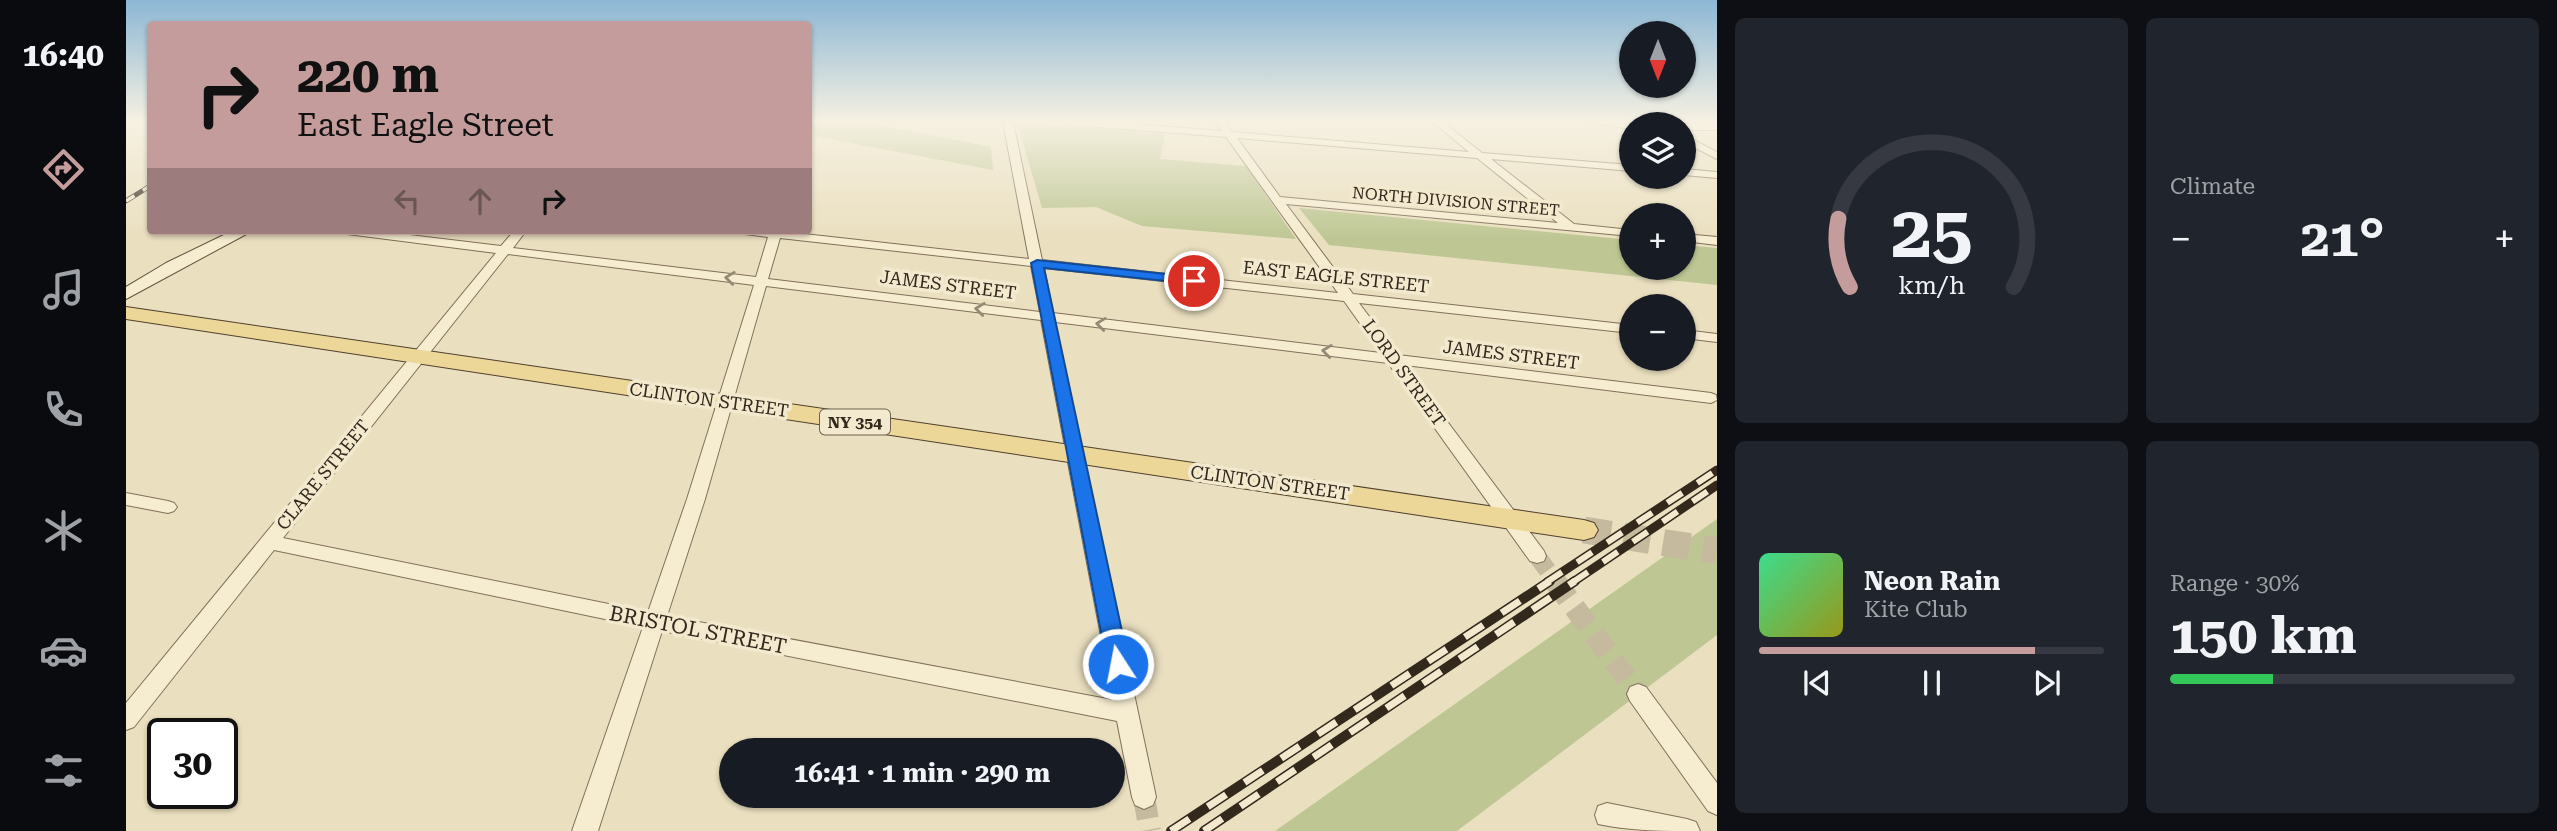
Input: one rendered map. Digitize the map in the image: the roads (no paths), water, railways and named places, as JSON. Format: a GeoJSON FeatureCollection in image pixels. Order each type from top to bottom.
{"type":"FeatureCollection","features":[{"type":"Feature","properties":{"kind":"main road","name":"CLINTON STREET"},"geometry":{"type":"LineString","coordinates":[[126,313],[1584,530]]}},
{"type":"Feature","properties":{"kind":"street"},"geometry":{"type":"LineString","coordinates":[[1017,161],[1144,797]]}},
{"type":"Feature","properties":{"kind":"street","name":"LORD STREET"},"geometry":{"type":"LineString","coordinates":[[1248,161],[1537,556]]}},
{"type":"Feature","properties":{"kind":"street"},"geometry":{"type":"LineString","coordinates":[[1485,161],[1570,227]]}},
{"type":"Feature","properties":{"kind":"street"},"geometry":{"type":"LineString","coordinates":[[1540,161],[1619,167]]}},
{"type":"Feature","properties":{"kind":"street"},"geometry":{"type":"LineString","coordinates":[[1696,173],[1717,175]]}},
{"type":"Feature","properties":{"kind":"street","name":"NORTH DIVISION STREET"},"geometry":{"type":"LineString","coordinates":[[1278,200],[1619,232]]}},
{"type":"Feature","properties":{"kind":"street"},"geometry":{"type":"LineString","coordinates":[[126,294],[172,266],[236,235]]}},
{"type":"Feature","properties":{"kind":"street","name":"JAMES STREET"},"geometry":{"type":"LineString","coordinates":[[379,235],[1711,398]]}},
{"type":"Feature","properties":{"kind":"street","name":"CLARE STREET"},"geometry":{"type":"LineString","coordinates":[[126,720],[517,235]]}},
{"type":"Feature","properties":{"kind":"street"},"geometry":{"type":"LineString","coordinates":[[585,831],[696,499],[775,235]]}},
{"type":"Feature","properties":{"kind":"street","name":"EAST EAGLE STREET"},"geometry":{"type":"LineString","coordinates":[[784,235],[1619,328]]}},
{"type":"Feature","properties":{"kind":"street"},"geometry":{"type":"LineString","coordinates":[[1696,239],[1717,241]]}},
{"type":"Feature","properties":{"kind":"street"},"geometry":{"type":"LineString","coordinates":[[1696,335],[1717,338]]}},
{"type":"Feature","properties":{"kind":"street"},"geometry":{"type":"LineString","coordinates":[[126,499],[168,507]]}},
{"type":"Feature","properties":{"kind":"street","name":"BRISTOL STREET"},"geometry":{"type":"LineString","coordinates":[[269,542],[656,622],[1128,713]]}},
{"type":"Feature","properties":{"kind":"street"},"geometry":{"type":"LineString","coordinates":[[1638,694],[1717,803]]}},
{"type":"Feature","properties":{"kind":"street"},"geometry":{"type":"LineString","coordinates":[[1607,815],[1687,831]]}},
{"type":"Feature","properties":{"kind":"tunnel"},"geometry":{"type":"LineString","coordinates":[[1584,530],[1717,551]]}},
{"type":"Feature","properties":{"kind":"tunnel"},"geometry":{"type":"LineString","coordinates":[[1537,556],[1556,582]]}},
{"type":"Feature","properties":{"kind":"tunnel"},"geometry":{"type":"LineString","coordinates":[[1555,581],[1638,694]]}},
{"type":"Feature","properties":{"kind":"tunnel"},"geometry":{"type":"LineString","coordinates":[[1144,797],[1150,831]]}},
{"type":"Feature","properties":{"kind":"railway"},"geometry":{"type":"LineString","coordinates":[[126,201],[147,188]]}},
{"type":"Feature","properties":{"kind":"railway"},"geometry":{"type":"LineString","coordinates":[[1547,582],[1717,470]]}},
{"type":"Feature","properties":{"kind":"railway"},"geometry":{"type":"LineString","coordinates":[[1573,582],[1717,485]]}},
{"type":"Feature","properties":{"kind":"railway"},"geometry":{"type":"LineString","coordinates":[[1171,831],[1550,581]]}},
{"type":"Feature","properties":{"kind":"railway"},"geometry":{"type":"LineString","coordinates":[[1204,831],[1575,581]]}}]}
